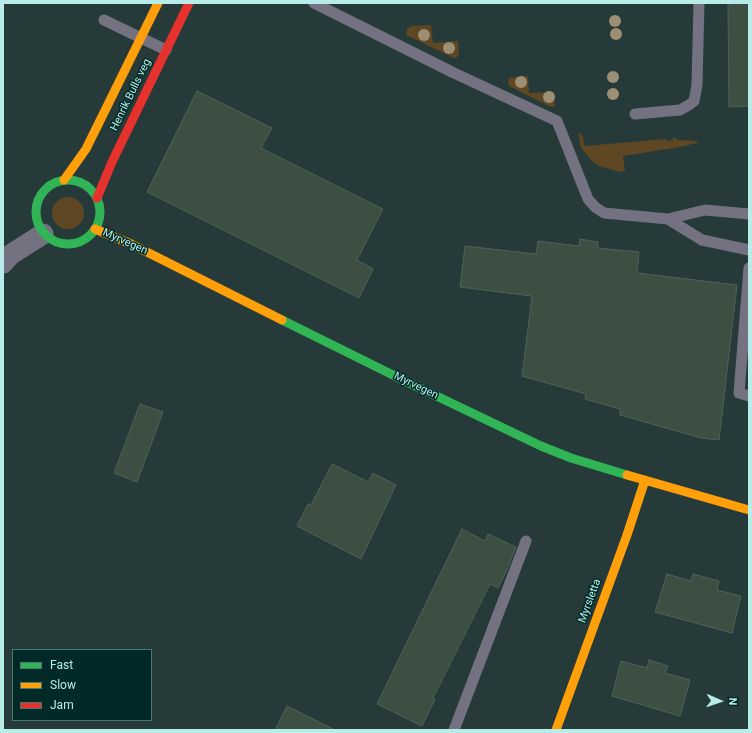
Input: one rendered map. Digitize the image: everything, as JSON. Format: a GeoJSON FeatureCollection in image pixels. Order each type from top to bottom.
{"type":"FeatureCollection","features":[{"type":"Feature","properties":{"kind":"street","name":"Henrik Bulls veg"},"geometry":{"type":"LineString","coordinates":[[64,180],[86,149],[158,3]]}},
{"type":"Feature","properties":{"kind":"street","name":"Henrik Bulls veg"},"geometry":{"type":"LineString","coordinates":[[97,198],[112,162],[189,3]]}},
{"type":"Feature","properties":{"kind":"street"},"geometry":{"type":"LineString","coordinates":[[64,180],[74,180],[91,190],[97,198],[100,208],[99,219],[96,229],[89,237],[80,242],[70,244],[56,242],[43,234],[35,216],[36,205],[40,196],[50,185],[64,180]]}},
{"type":"Feature","properties":{"kind":"street","name":"Myrvegen"},"geometry":{"type":"LineString","coordinates":[[96,229],[131,244],[409,383],[541,446],[571,458],[749,510]]}},
{"type":"Feature","properties":{"kind":"street"},"geometry":{"type":"LineString","coordinates":[[3,263],[10,255],[43,234]]}},
{"type":"Feature","properties":{"kind":"street","name":"Myrsletta"},"geometry":{"type":"LineString","coordinates":[[556,730],[627,535],[645,480]]}},
{"type":"Feature","properties":{"kind":"lane"},"geometry":{"type":"LineString","coordinates":[[314,3],[454,73],[557,121],[588,199],[595,207],[604,213],[668,219],[705,210],[749,214]]}},
{"type":"Feature","properties":{"kind":"lane"},"geometry":{"type":"LineString","coordinates":[[635,114],[680,110],[694,101],[697,85],[700,3]]}},
{"type":"Feature","properties":{"kind":"lane"},"geometry":{"type":"LineString","coordinates":[[104,20],[166,50]]}},
{"type":"Feature","properties":{"kind":"lane"},"geometry":{"type":"LineString","coordinates":[[668,219],[702,240],[749,250]]}},
{"type":"Feature","properties":{"kind":"lane"},"geometry":{"type":"LineString","coordinates":[[749,268],[739,393],[749,396]]}},
{"type":"Feature","properties":{"kind":"lane"},"geometry":{"type":"LineString","coordinates":[[454,730],[526,541]]}},
{"type":"Feature","properties":{"kind":"shaded area"},"geometry":{"type":"Polygon","coordinates":[[[431,25],[433,43],[458,41],[459,55],[456,58],[406,35],[407,29],[411,26],[431,25]]]}},
{"type":"Feature","properties":{"kind":"shaded area"},"geometry":{"type":"Polygon","coordinates":[[[528,76],[529,93],[554,92],[554,107],[549,106],[509,86],[509,78],[528,76]]]}},
{"type":"Feature","properties":{"kind":"shaded area"},"geometry":{"type":"Polygon","coordinates":[[[579,132],[583,136],[584,146],[666,139],[667,141],[672,140],[674,137],[678,140],[698,141],[697,143],[680,147],[623,156],[625,171],[620,172],[599,166],[591,160],[580,146],[579,132]]]}},
{"type":"Feature","properties":{"kind":"shaded area"},"geometry":{"type":"Polygon","coordinates":[[[71,197],[77,199],[82,204],[84,213],[82,222],[77,227],[65,229],[59,227],[54,222],[52,210],[54,204],[59,199],[71,197]]]}},
{"type":"Feature","properties":{"kind":"building"},"geometry":{"type":"Polygon","coordinates":[[[728,3],[749,3],[749,106],[729,107],[728,3]]]}},
{"type":"Feature","properties":{"kind":"building"},"geometry":{"type":"Polygon","coordinates":[[[197,91],[272,128],[261,148],[383,209],[357,260],[373,269],[359,298],[147,192],[197,91]]]}},
{"type":"Feature","properties":{"kind":"building"},"geometry":{"type":"Polygon","coordinates":[[[580,239],[598,242],[598,248],[639,252],[637,273],[737,285],[719,440],[701,438],[620,415],[620,409],[585,399],[586,394],[522,376],[532,296],[460,287],[465,246],[536,254],[538,241],[579,246],[580,239]]]}},
{"type":"Feature","properties":{"kind":"building"},"geometry":{"type":"Polygon","coordinates":[[[140,404],[163,412],[137,482],[114,473],[140,404]]]}},
{"type":"Feature","properties":{"kind":"building"},"geometry":{"type":"Polygon","coordinates":[[[332,464],[368,482],[373,473],[396,485],[361,559],[297,526],[308,504],[311,505],[332,464]]]}},
{"type":"Feature","properties":{"kind":"building"},"geometry":{"type":"Polygon","coordinates":[[[462,529],[485,541],[488,534],[516,547],[498,588],[490,584],[433,698],[435,699],[422,726],[377,704],[462,529]]]}},
{"type":"Feature","properties":{"kind":"building"},"geometry":{"type":"Polygon","coordinates":[[[667,574],[691,581],[693,574],[719,581],[717,590],[741,596],[732,633],[655,612],[667,574]]]}},
{"type":"Feature","properties":{"kind":"building"},"geometry":{"type":"Polygon","coordinates":[[[649,660],[668,666],[665,673],[690,680],[680,716],[612,696],[621,661],[647,668],[649,660]]]}},
{"type":"Feature","properties":{"kind":"building"},"geometry":{"type":"Polygon","coordinates":[[[287,706],[335,730],[275,730],[287,706]]]}},
{"type":"Feature","properties":{"kind":"traffic: fast"},"geometry":{"type":"LineString","coordinates":[[62,180],[74,180],[91,189],[98,200],[100,212],[98,224],[91,235],[74,244],[62,244],[50,239],[41,230],[36,218],[36,206],[41,194],[50,185],[62,180]]}},
{"type":"Feature","properties":{"kind":"traffic: fast"},"geometry":{"type":"LineString","coordinates":[[282,320],[541,446],[571,458],[627,475]]}},
{"type":"Feature","properties":{"kind":"traffic: slow"},"geometry":{"type":"LineString","coordinates":[[64,180],[86,149],[158,3]]}},
{"type":"Feature","properties":{"kind":"traffic: slow"},"geometry":{"type":"LineString","coordinates":[[95,229],[131,244],[282,320]]}},
{"type":"Feature","properties":{"kind":"traffic: slow"},"geometry":{"type":"LineString","coordinates":[[627,475],[749,510]]}},
{"type":"Feature","properties":{"kind":"traffic: slow"},"geometry":{"type":"LineString","coordinates":[[556,730],[627,535],[645,480]]}},
{"type":"Feature","properties":{"kind":"traffic: jam"},"geometry":{"type":"LineString","coordinates":[[97,198],[112,162],[189,3]]}}]}
